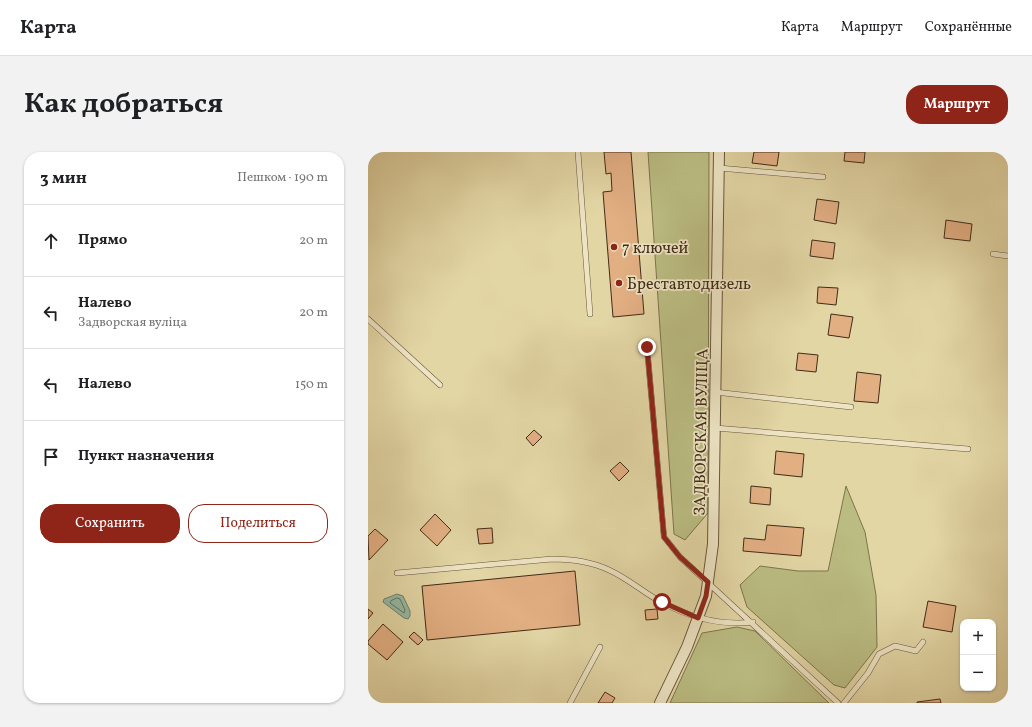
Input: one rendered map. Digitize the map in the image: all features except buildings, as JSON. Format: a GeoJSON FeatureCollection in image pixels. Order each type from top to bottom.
{"type":"FeatureCollection","features":[{"type":"Feature","properties":{"kind":"street","name":"ЗАДВОРСКАЯ ВУЛІЦА"},"geometry":{"type":"LineString","coordinates":[[660,703],[676,671],[706,596],[713,544],[719,152]]}},
{"type":"Feature","properties":{"kind":"lane"},"geometry":{"type":"LineString","coordinates":[[578,152],[590,314]]}},
{"type":"Feature","properties":{"kind":"lane"},"geometry":{"type":"LineString","coordinates":[[719,168],[823,177]]}},
{"type":"Feature","properties":{"kind":"lane"},"geometry":{"type":"LineString","coordinates":[[994,254],[1008,256]]}},
{"type":"Feature","properties":{"kind":"lane"},"geometry":{"type":"LineString","coordinates":[[368,319],[440,385]]}},
{"type":"Feature","properties":{"kind":"lane"},"geometry":{"type":"LineString","coordinates":[[647,347],[664,537],[680,557],[838,703]]}},
{"type":"Feature","properties":{"kind":"lane"},"geometry":{"type":"LineString","coordinates":[[715,392],[851,407]]}},
{"type":"Feature","properties":{"kind":"lane"},"geometry":{"type":"LineString","coordinates":[[715,428],[968,448]]}},
{"type":"Feature","properties":{"kind":"lane"},"geometry":{"type":"LineString","coordinates":[[397,573],[552,559],[571,559],[589,563],[608,570],[662,602],[698,618],[712,621],[752,622]]}},
{"type":"Feature","properties":{"kind":"lane"},"geometry":{"type":"LineString","coordinates":[[844,703],[868,673],[879,654],[895,646],[916,651],[922,642]]}},
{"type":"Feature","properties":{"kind":"lane"},"geometry":{"type":"LineString","coordinates":[[570,703],[600,647]]}},
{"type":"Feature","properties":{"kind":"green space"},"geometry":{"type":"Polygon","coordinates":[[[648,152],[709,152],[708,513],[685,540],[674,534],[648,152]]]}},
{"type":"Feature","properties":{"kind":"green space"},"geometry":{"type":"Polygon","coordinates":[[[846,486],[865,532],[876,595],[877,647],[845,688],[834,685],[747,607],[740,585],[760,566],[798,571],[828,571],[846,486]]]}},
{"type":"Feature","properties":{"kind":"green space"},"geometry":{"type":"Polygon","coordinates":[[[737,627],[755,631],[829,703],[670,703],[702,633],[737,627]]]}},
{"type":"Feature","properties":{"kind":"water"},"geometry":{"type":"Polygon","coordinates":[[[397,594],[403,596],[410,611],[410,616],[408,619],[404,618],[383,602],[384,599],[397,594]]]}},
{"type":"Feature","properties":{"kind":"place","name":"7 ключей"},"geometry":{"type":"Point","coordinates":[614,247]}},
{"type":"Feature","properties":{"kind":"place","name":"Бреставтодизель"},"geometry":{"type":"Point","coordinates":[619,283]}},
{"type":"Feature","properties":{"kind":"route"},"geometry":{"type":"LineString","coordinates":[[647,347],[664,537],[680,557],[708,582],[706,596],[698,618],[662,602]]}}]}
